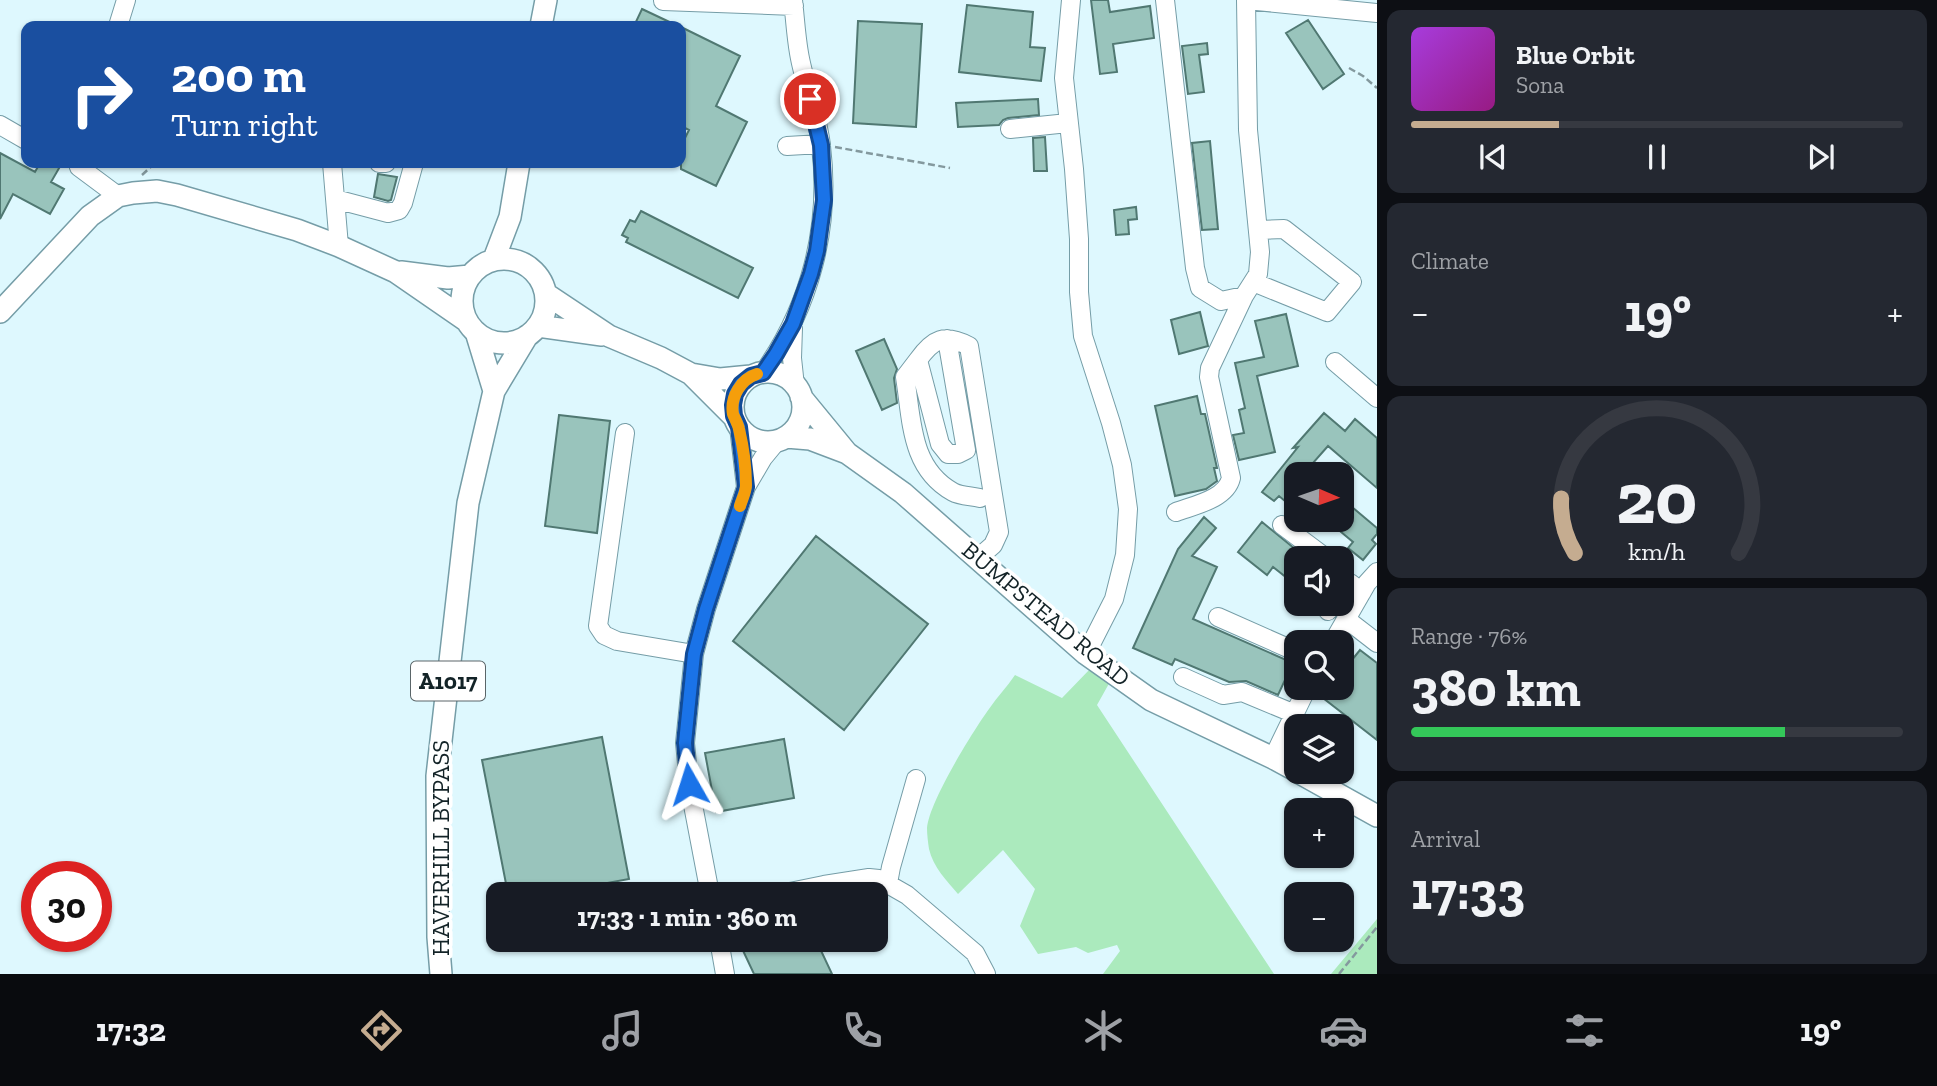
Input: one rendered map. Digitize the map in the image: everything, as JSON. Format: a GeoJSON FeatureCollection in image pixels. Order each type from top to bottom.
{"type":"FeatureCollection","features":[{"type":"Feature","properties":{"kind":"main road"},"geometry":{"type":"LineString","coordinates":[[542,21],[546,0]]}},
{"type":"Feature","properties":{"kind":"main road"},"geometry":{"type":"LineString","coordinates":[[494,260],[510,216],[518,168]]}},
{"type":"Feature","properties":{"kind":"main road"},"geometry":{"type":"LineString","coordinates":[[0,312],[90,216],[118,197],[157,191],[297,230],[339,246],[396,272],[471,326],[489,340],[503,343],[513,342],[533,331],[545,313],[546,294],[542,280],[520,261],[505,258],[481,265],[470,276],[464,289],[462,304],[471,326],[494,391]]}},
{"type":"Feature","properties":{"kind":"main road"},"geometry":{"type":"LineString","coordinates":[[510,216],[520,261]]}},
{"type":"Feature","properties":{"kind":"main road"},"geometry":{"type":"LineString","coordinates":[[396,272],[448,278],[470,276]]}},
{"type":"Feature","properties":{"kind":"main road"},"geometry":{"type":"LineString","coordinates":[[546,294],[609,336],[691,374],[720,379],[775,373],[786,377],[799,391],[803,409],[800,421],[795,430],[782,439],[766,443],[756,441],[746,435],[691,374]]}},
{"type":"Feature","properties":{"kind":"main road"},"geometry":{"type":"LineString","coordinates":[[533,331],[609,336]]}},
{"type":"Feature","properties":{"kind":"main road","name":"HAVERHILL BYPASS"},"geometry":{"type":"LineString","coordinates":[[441,974],[438,937],[437,776],[468,503],[494,391],[533,331]]}},
{"type":"Feature","properties":{"kind":"main road"},"geometry":{"type":"LineString","coordinates":[[736,422],[733,405],[735,394],[741,384],[757,374]]}},
{"type":"Feature","properties":{"kind":"main road","name":"BUMPSTEAD ROAD"},"geometry":{"type":"LineString","coordinates":[[799,391],[847,453]]}},
{"type":"Feature","properties":{"kind":"main road","name":"BUMPSTEAD ROAD"},"geometry":{"type":"LineString","coordinates":[[782,439],[810,439],[847,453],[903,494],[1086,654],[1151,700],[1284,764]]}},
{"type":"Feature","properties":{"kind":"main road","name":"BUMPSTEAD ROAD"},"geometry":{"type":"LineString","coordinates":[[1320,784],[1377,816]]}},
{"type":"Feature","properties":{"kind":"street"},"geometry":{"type":"LineString","coordinates":[[120,21],[126,0]]}},
{"type":"Feature","properties":{"kind":"street"},"geometry":{"type":"LineString","coordinates":[[1071,0],[1064,78],[1075,180],[1083,336],[1114,433],[1128,509],[1125,555],[1114,599],[1086,654]]}},
{"type":"Feature","properties":{"kind":"street"},"geometry":{"type":"LineString","coordinates":[[1165,0],[1195,268],[1200,288],[1220,302],[1248,289],[1327,312],[1352,282],[1284,229],[1258,230]]}},
{"type":"Feature","properties":{"kind":"street"},"geometry":{"type":"LineString","coordinates":[[1176,512],[1222,493],[1229,486],[1231,478],[1209,377],[1210,368],[1258,274],[1260,253],[1248,130],[1246,0],[1377,13]]}},
{"type":"Feature","properties":{"kind":"street"},"geometry":{"type":"LineString","coordinates":[[663,1],[794,3],[799,53],[821,145],[824,200],[817,251],[793,324],[776,354],[757,374]]}},
{"type":"Feature","properties":{"kind":"street"},"geometry":{"type":"LineString","coordinates":[[1010,129],[1068,123]]}},
{"type":"Feature","properties":{"kind":"street"},"geometry":{"type":"LineString","coordinates":[[0,125],[21,137]]}},
{"type":"Feature","properties":{"kind":"street"},"geometry":{"type":"LineString","coordinates":[[788,146],[821,145]]}},
{"type":"Feature","properties":{"kind":"street"},"geometry":{"type":"LineString","coordinates":[[80,168],[118,197]]}},
{"type":"Feature","properties":{"kind":"street"},"geometry":{"type":"LineString","coordinates":[[332,168],[339,246]]}},
{"type":"Feature","properties":{"kind":"street"},"geometry":{"type":"LineString","coordinates":[[335,199],[344,168]]}},
{"type":"Feature","properties":{"kind":"street"},"geometry":{"type":"LineString","coordinates":[[335,199],[388,213],[399,210],[413,168]]}},
{"type":"Feature","properties":{"kind":"street"},"geometry":{"type":"LineString","coordinates":[[793,324],[792,358],[799,391]]}},
{"type":"Feature","properties":{"kind":"street"},"geometry":{"type":"LineString","coordinates":[[918,360],[940,444],[948,454],[958,454],[966,450],[947,339]]}},
{"type":"Feature","properties":{"kind":"street"},"geometry":{"type":"LineString","coordinates":[[977,559],[993,545],[999,532],[969,346],[947,339],[933,342],[905,377],[916,447],[928,472],[954,493],[979,498]]}},
{"type":"Feature","properties":{"kind":"street"},"geometry":{"type":"LineString","coordinates":[[1335,362],[1377,398]]}},
{"type":"Feature","properties":{"kind":"street"},"geometry":{"type":"LineString","coordinates":[[736,422],[746,487]]}},
{"type":"Feature","properties":{"kind":"street"},"geometry":{"type":"LineString","coordinates":[[625,433],[598,626],[604,635],[617,641],[694,654]]}},
{"type":"Feature","properties":{"kind":"street"},"geometry":{"type":"LineString","coordinates":[[708,882],[689,784],[685,743],[694,654],[746,487],[763,458],[782,439]]}},
{"type":"Feature","properties":{"kind":"street"},"geometry":{"type":"LineString","coordinates":[[1282,525],[1310,546]]}},
{"type":"Feature","properties":{"kind":"street"},"geometry":{"type":"LineString","coordinates":[[1339,630],[1360,584]]}},
{"type":"Feature","properties":{"kind":"street"},"geometry":{"type":"LineString","coordinates":[[1219,618],[1284,646]]}},
{"type":"Feature","properties":{"kind":"street"},"geometry":{"type":"LineString","coordinates":[[1346,619],[1377,643]]}},
{"type":"Feature","properties":{"kind":"street"},"geometry":{"type":"LineString","coordinates":[[1183,677],[1223,695],[1242,692],[1293,714]]}},
{"type":"Feature","properties":{"kind":"street"},"geometry":{"type":"LineString","coordinates":[[1273,758],[1284,736]]}},
{"type":"Feature","properties":{"kind":"street"},"geometry":{"type":"LineString","coordinates":[[916,779],[888,883],[907,895],[975,953],[986,974]]}},
{"type":"Feature","properties":{"kind":"street"},"geometry":{"type":"LineString","coordinates":[[847,882],[869,878],[886,882]]}},
{"type":"Feature","properties":{"kind":"street"},"geometry":{"type":"LineString","coordinates":[[721,952],[725,974]]}},
{"type":"Feature","properties":{"kind":"path"},"geometry":{"type":"LineString","coordinates":[[1349,68],[1377,88]]}},
{"type":"Feature","properties":{"kind":"path"},"geometry":{"type":"LineString","coordinates":[[821,145],[950,168]]}},
{"type":"Feature","properties":{"kind":"path"},"geometry":{"type":"LineString","coordinates":[[1339,974],[1377,927]]}},
{"type":"Feature","properties":{"kind":"green space"},"geometry":{"type":"Polygon","coordinates":[[[1091,668],[1111,680],[1097,705],[1274,974],[1103,974],[1120,951],[1117,945],[1088,953],[1076,947],[1038,954],[1020,926],[1035,889],[1003,850],[958,894],[937,868],[929,847],[927,828],[930,816],[953,767],[995,700],[1015,675],[1062,698],[1091,668]]]}},
{"type":"Feature","properties":{"kind":"green space"},"geometry":{"type":"Polygon","coordinates":[[[1377,919],[1377,974],[1331,974],[1349,952],[1354,952],[1354,946],[1377,919]]]}},
{"type":"Feature","properties":{"kind":"building"},"geometry":{"type":"Polygon","coordinates":[[[1091,0],[1108,0],[1110,12],[1150,6],[1154,38],[1113,44],[1117,72],[1100,74],[1091,0]]]}},
{"type":"Feature","properties":{"kind":"building"},"geometry":{"type":"Polygon","coordinates":[[[967,5],[1033,12],[1030,47],[1045,48],[1041,81],[959,72],[967,5]]]}},
{"type":"Feature","properties":{"kind":"building"},"geometry":{"type":"Polygon","coordinates":[[[642,9],[667,21],[636,21],[642,9]]]}},
{"type":"Feature","properties":{"kind":"building"},"geometry":{"type":"Polygon","coordinates":[[[1308,20],[1344,74],[1323,89],[1286,33],[1308,20]]]}},
{"type":"Feature","properties":{"kind":"building"},"geometry":{"type":"Polygon","coordinates":[[[858,21],[922,24],[916,127],[853,123],[858,21]]]}},
{"type":"Feature","properties":{"kind":"building"},"geometry":{"type":"Polygon","coordinates":[[[686,29],[740,56],[716,106],[747,122],[716,186],[681,169],[686,168],[686,136],[689,130],[686,128],[686,29]]]}},
{"type":"Feature","properties":{"kind":"building"},"geometry":{"type":"Polygon","coordinates":[[[1207,43],[1208,54],[1199,55],[1204,92],[1188,94],[1182,46],[1207,43]]]}},
{"type":"Feature","properties":{"kind":"building"},"geometry":{"type":"Polygon","coordinates":[[[1038,99],[1039,115],[1008,118],[999,125],[958,127],[956,103],[1038,99]]]}},
{"type":"Feature","properties":{"kind":"building"},"geometry":{"type":"Polygon","coordinates":[[[1045,137],[1047,171],[1034,171],[1033,138],[1045,137]]]}},
{"type":"Feature","properties":{"kind":"building"},"geometry":{"type":"Polygon","coordinates":[[[1210,141],[1218,229],[1202,230],[1192,143],[1210,141]]]}},
{"type":"Feature","properties":{"kind":"building"},"geometry":{"type":"Polygon","coordinates":[[[0,153],[21,164],[21,168],[35,172],[37,168],[59,168],[51,182],[64,189],[50,214],[13,194],[0,219],[0,153]]]}},
{"type":"Feature","properties":{"kind":"building"},"geometry":{"type":"Polygon","coordinates":[[[378,174],[397,177],[391,200],[374,197],[378,174]]]}},
{"type":"Feature","properties":{"kind":"building"},"geometry":{"type":"Polygon","coordinates":[[[1136,207],[1137,219],[1128,220],[1129,234],[1116,235],[1114,210],[1136,207]]]}},
{"type":"Feature","properties":{"kind":"building"},"geometry":{"type":"Polygon","coordinates":[[[641,211],[753,268],[738,298],[626,242],[628,238],[622,235],[630,220],[635,222],[641,211]]]}},
{"type":"Feature","properties":{"kind":"building"},"geometry":{"type":"Polygon","coordinates":[[[1200,312],[1208,346],[1179,354],[1171,320],[1200,312]]]}},
{"type":"Feature","properties":{"kind":"building"},"geometry":{"type":"Polygon","coordinates":[[[1286,314],[1298,366],[1257,376],[1275,452],[1239,460],[1233,435],[1244,433],[1239,410],[1245,408],[1235,363],[1264,357],[1255,321],[1286,314]]]}},
{"type":"Feature","properties":{"kind":"building"},"geometry":{"type":"Polygon","coordinates":[[[884,339],[897,369],[894,378],[897,403],[882,410],[856,351],[884,339]]]}},
{"type":"Feature","properties":{"kind":"building"},"geometry":{"type":"Polygon","coordinates":[[[1197,396],[1201,414],[1205,414],[1217,468],[1214,468],[1217,481],[1206,489],[1175,496],[1155,406],[1197,396]]]}},
{"type":"Feature","properties":{"kind":"building"},"geometry":{"type":"Polygon","coordinates":[[[1324,413],[1345,431],[1355,419],[1377,438],[1377,488],[1354,468],[1354,462],[1347,462],[1328,446],[1314,462],[1286,462],[1298,447],[1293,448],[1324,413]]]}},
{"type":"Feature","properties":{"kind":"building"},"geometry":{"type":"Polygon","coordinates":[[[559,415],[610,421],[597,533],[545,526],[559,415]]]}},
{"type":"Feature","properties":{"kind":"building"},"geometry":{"type":"Polygon","coordinates":[[[1284,464],[1284,500],[1279,496],[1274,501],[1262,492],[1284,464]]]}},
{"type":"Feature","properties":{"kind":"building"},"geometry":{"type":"Polygon","coordinates":[[[1354,509],[1377,528],[1377,534],[1372,540],[1376,544],[1363,560],[1354,553],[1354,546],[1350,546],[1353,542],[1341,532],[1354,532],[1354,509]]]}},
{"type":"Feature","properties":{"kind":"building"},"geometry":{"type":"Polygon","coordinates":[[[1204,517],[1216,528],[1192,556],[1217,567],[1193,619],[1284,659],[1284,682],[1278,695],[1246,681],[1229,682],[1175,659],[1172,665],[1133,648],[1178,549],[1204,517]]]}},
{"type":"Feature","properties":{"kind":"building"},"geometry":{"type":"Polygon","coordinates":[[[1262,522],[1291,546],[1284,546],[1284,576],[1273,567],[1267,575],[1238,552],[1262,522]]]}},
{"type":"Feature","properties":{"kind":"building"},"geometry":{"type":"Polygon","coordinates":[[[816,536],[928,624],[844,730],[733,641],[816,536]]]}},
{"type":"Feature","properties":{"kind":"building"},"geometry":{"type":"Polygon","coordinates":[[[1360,650],[1377,663],[1377,740],[1354,722],[1354,714],[1344,714],[1326,700],[1354,700],[1354,657],[1360,650]]]}},
{"type":"Feature","properties":{"kind":"building"},"geometry":{"type":"Polygon","coordinates":[[[602,737],[629,879],[613,882],[506,882],[482,760],[602,737]]]}},
{"type":"Feature","properties":{"kind":"building"},"geometry":{"type":"Polygon","coordinates":[[[784,739],[794,798],[716,812],[705,753],[784,739]]]}},
{"type":"Feature","properties":{"kind":"building"},"geometry":{"type":"Polygon","coordinates":[[[744,952],[822,952],[832,974],[754,974],[744,952]]]}},
{"type":"Feature","properties":{"kind":"slow traffic"},"geometry":{"type":"LineString","coordinates":[[740,506],[746,487],[739,427],[733,405],[741,384],[757,374]]}},
{"type":"Feature","properties":{"kind":"route"},"geometry":{"type":"LineString","coordinates":[[689,784],[685,743],[694,654],[746,487],[739,427],[734,416],[735,394],[741,384],[751,376],[763,373],[776,354],[793,324],[817,251],[824,200],[821,145],[810,99]]}}]}
